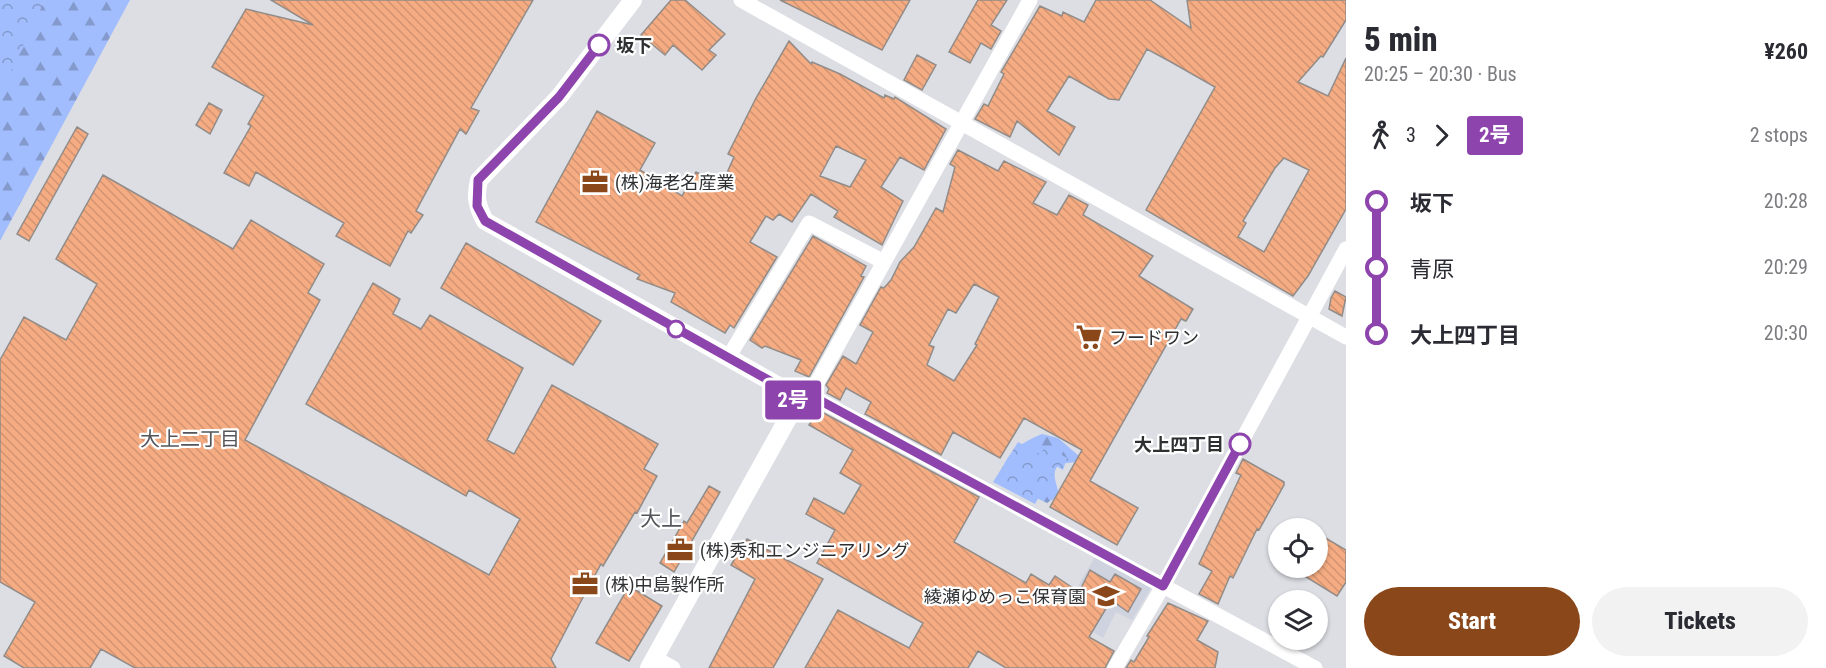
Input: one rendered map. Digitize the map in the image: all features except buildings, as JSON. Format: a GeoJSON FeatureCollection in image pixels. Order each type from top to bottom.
{"type":"FeatureCollection","features":[{"type":"Feature","properties":{"kind":"street"},"geometry":{"type":"LineString","coordinates":[[633,0],[559,97],[478,180],[477,206],[485,221],[786,390],[1163,586],[1315,668]]}},
{"type":"Feature","properties":{"kind":"street"},"geometry":{"type":"LineString","coordinates":[[741,0],[1346,337]]}},
{"type":"Feature","properties":{"kind":"street"},"geometry":{"type":"LineString","coordinates":[[673,668],[652,663],[792,411],[884,262],[1030,0]]}},
{"type":"Feature","properties":{"kind":"street"},"geometry":{"type":"LineString","coordinates":[[728,358],[809,223],[884,262]]}},
{"type":"Feature","properties":{"kind":"street"},"geometry":{"type":"LineString","coordinates":[[1115,668],[1163,586],[1346,249]]}},
{"type":"Feature","properties":{"kind":"shaded area"},"geometry":{"type":"Polygon","coordinates":[[[1095,557],[1151,588],[1132,620],[1116,612],[1103,638],[1062,613],[1095,557]]]}},
{"type":"Feature","properties":{"kind":"green space"},"geometry":{"type":"Polygon","coordinates":[[[0,0],[45,0],[0,93],[0,0]]]}},
{"type":"Feature","properties":{"kind":"green space"},"geometry":{"type":"Polygon","coordinates":[[[45,0],[130,0],[0,241],[0,86],[45,0]]]}},
{"type":"Feature","properties":{"kind":"green space"},"geometry":{"type":"Polygon","coordinates":[[[1042,434],[1058,438],[1079,456],[1076,462],[1059,464],[1055,471],[1058,491],[1055,498],[1047,503],[1014,487],[1002,470],[1013,452],[1042,434]]]}},
{"type":"Feature","properties":{"kind":"green space"},"geometry":{"type":"Polygon","coordinates":[[[1018,442],[1040,454],[1046,446],[1067,458],[1063,470],[1056,466],[1035,504],[993,482],[1018,442]]]}},
{"type":"Feature","properties":{"kind":"bus line","name":"2号"},"geometry":{"type":"LineString","coordinates":[[599,45],[559,97],[478,180],[477,206],[485,221],[786,390],[794,402],[810,395],[1163,586],[1240,444]]}},
{"type":"Feature","properties":{"kind":"place","name":"坂下"},"geometry":{"type":"Point","coordinates":[599,45]}},
{"type":"Feature","properties":{"kind":"place","name":"(株)海老名産業"},"geometry":{"type":"Point","coordinates":[595,182]}},
{"type":"Feature","properties":{"kind":"place","name":"フードワン"},"geometry":{"type":"Point","coordinates":[1089,337]}},
{"type":"Feature","properties":{"kind":"place","name":"大上四丁目"},"geometry":{"type":"Point","coordinates":[1240,444]}},
{"type":"Feature","properties":{"kind":"place","name":"(株)秀和エンジニアリング"},"geometry":{"type":"Point","coordinates":[680,550]}},
{"type":"Feature","properties":{"kind":"place","name":"(株)中島製作所"},"geometry":{"type":"Point","coordinates":[585,584]}},
{"type":"Feature","properties":{"kind":"place","name":"綾瀬ゆめっこ保育園"},"geometry":{"type":"Point","coordinates":[1106,596]}},
{"type":"Feature","properties":{"kind":"district","name":"大上二丁目"},"geometry":{"type":"Point","coordinates":[190,439]}},
{"type":"Feature","properties":{"kind":"district","name":"大上"},"geometry":{"type":"Point","coordinates":[661,519]}}]}
